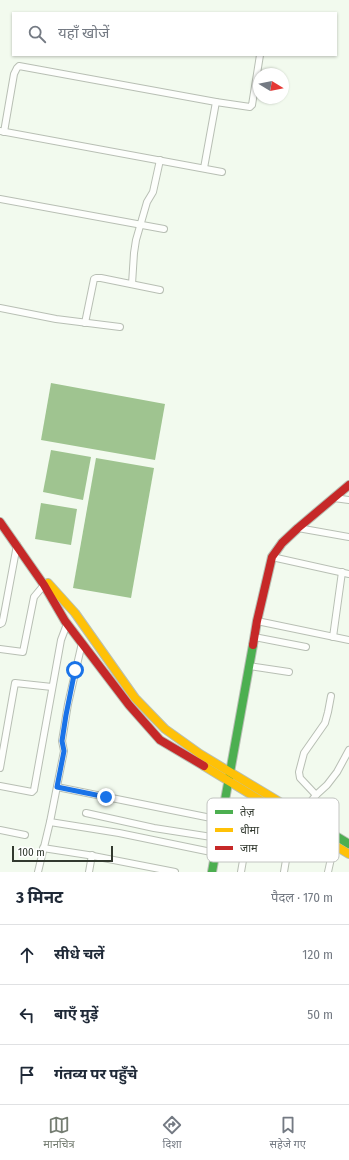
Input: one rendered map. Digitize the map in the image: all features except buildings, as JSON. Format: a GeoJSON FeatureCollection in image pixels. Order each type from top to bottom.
{"type":"FeatureCollection","features":[{"type":"Feature","properties":{"kind":"main road"},"geometry":{"type":"LineString","coordinates":[[225,798],[257,621],[272,557],[282,543],[298,528],[349,485]]}},
{"type":"Feature","properties":{"kind":"main road"},"geometry":{"type":"LineString","coordinates":[[0,522],[32,566],[67,624],[129,705],[160,740],[254,797]]}},
{"type":"Feature","properties":{"kind":"main road"},"geometry":{"type":"LineString","coordinates":[[32,566],[75,613],[135,698],[165,729],[200,754],[272,798]]}},
{"type":"Feature","properties":{"kind":"main road"},"geometry":{"type":"LineString","coordinates":[[339,838],[349,844]]}},
{"type":"Feature","properties":{"kind":"main road"},"geometry":{"type":"LineString","coordinates":[[339,848],[349,854]]}},
{"type":"Feature","properties":{"kind":"main road"},"geometry":{"type":"LineString","coordinates":[[212,872],[214,862]]}},
{"type":"Feature","properties":{"kind":"street"},"geometry":{"type":"LineString","coordinates":[[222,172],[2,131],[14,74],[18,66],[247,107],[251,106],[260,56]]}},
{"type":"Feature","properties":{"kind":"street"},"geometry":{"type":"LineString","coordinates":[[204,168],[216,102]]}},
{"type":"Feature","properties":{"kind":"street"},"geometry":{"type":"LineString","coordinates":[[132,284],[134,253],[140,225],[147,202],[153,192],[160,160]]}},
{"type":"Feature","properties":{"kind":"street"},"geometry":{"type":"LineString","coordinates":[[0,199],[164,229]]}},
{"type":"Feature","properties":{"kind":"street"},"geometry":{"type":"LineString","coordinates":[[85,323],[96,278],[160,290]]}},
{"type":"Feature","properties":{"kind":"street"},"geometry":{"type":"LineString","coordinates":[[0,308],[56,319],[120,327]]}},
{"type":"Feature","properties":{"kind":"street"},"geometry":{"type":"LineString","coordinates":[[334,498],[349,500]]}},
{"type":"Feature","properties":{"kind":"street"},"geometry":{"type":"LineString","coordinates":[[298,528],[349,537]]}},
{"type":"Feature","properties":{"kind":"street"},"geometry":{"type":"LineString","coordinates":[[0,624],[3,620],[17,545]]}},
{"type":"Feature","properties":{"kind":"street"},"geometry":{"type":"LineString","coordinates":[[272,557],[349,574]]}},
{"type":"Feature","properties":{"kind":"street"},"geometry":{"type":"LineString","coordinates":[[333,637],[342,572]]}},
{"type":"Feature","properties":{"kind":"street"},"geometry":{"type":"LineString","coordinates":[[0,649],[23,652],[34,597],[44,585]]}},
{"type":"Feature","properties":{"kind":"street"},"geometry":{"type":"LineString","coordinates":[[257,621],[349,640]]}},
{"type":"Feature","properties":{"kind":"street"},"geometry":{"type":"LineString","coordinates":[[0,786],[32,792],[34,790],[61,640],[67,624]]}},
{"type":"Feature","properties":{"kind":"street"},"geometry":{"type":"LineString","coordinates":[[254,637],[306,647]]}},
{"type":"Feature","properties":{"kind":"street"},"geometry":{"type":"LineString","coordinates":[[38,872],[50,822],[64,751],[62,741],[69,697],[82,643]]}},
{"type":"Feature","properties":{"kind":"street"},"geometry":{"type":"LineString","coordinates":[[249,666],[289,672]]}},
{"type":"Feature","properties":{"kind":"street"},"geometry":{"type":"LineString","coordinates":[[0,768],[15,683],[52,687]]}},
{"type":"Feature","properties":{"kind":"street"},"geometry":{"type":"LineString","coordinates":[[316,795],[300,778],[299,772],[304,753],[325,723],[331,696]]}},
{"type":"Feature","properties":{"kind":"street"},"geometry":{"type":"LineString","coordinates":[[314,798],[337,772],[349,750]]}},
{"type":"Feature","properties":{"kind":"street"},"geometry":{"type":"LineString","coordinates":[[57,787],[207,817]]}},
{"type":"Feature","properties":{"kind":"street"},"geometry":{"type":"LineString","coordinates":[[86,813],[154,828],[207,836]]}},
{"type":"Feature","properties":{"kind":"street"},"geometry":{"type":"LineString","coordinates":[[50,822],[119,833],[207,851]]}},
{"type":"Feature","properties":{"kind":"street"},"geometry":{"type":"LineString","coordinates":[[0,830],[26,835]]}},
{"type":"Feature","properties":{"kind":"street"},"geometry":{"type":"LineString","coordinates":[[43,848],[92,855],[174,872]]}},
{"type":"Feature","properties":{"kind":"street"},"geometry":{"type":"LineString","coordinates":[[89,872],[92,855]]}},
{"type":"Feature","properties":{"kind":"street"},"geometry":{"type":"LineString","coordinates":[[241,872],[243,862]]}},
{"type":"Feature","properties":{"kind":"street"},"geometry":{"type":"LineString","coordinates":[[284,872],[286,862]]}},
{"type":"Feature","properties":{"kind":"street"},"geometry":{"type":"LineString","coordinates":[[328,872],[330,862]]}},
{"type":"Feature","properties":{"kind":"shaded area"},"geometry":{"type":"Polygon","coordinates":[[[51,383],[165,404],[155,460],[41,440],[51,383]]]}},
{"type":"Feature","properties":{"kind":"shaded area"},"geometry":{"type":"Polygon","coordinates":[[[51,450],[91,457],[83,500],[43,492],[51,450]]]}},
{"type":"Feature","properties":{"kind":"shaded area"},"geometry":{"type":"Polygon","coordinates":[[[96,458],[154,468],[131,598],[73,588],[96,458]]]}},
{"type":"Feature","properties":{"kind":"shaded area"},"geometry":{"type":"Polygon","coordinates":[[[41,503],[77,509],[71,545],[35,539],[41,503]]]}},
{"type":"Feature","properties":{"kind":"traffic: fast"},"geometry":{"type":"LineString","coordinates":[[225,798],[253,645]]}},
{"type":"Feature","properties":{"kind":"traffic: fast"},"geometry":{"type":"LineString","coordinates":[[339,838],[349,844]]}},
{"type":"Feature","properties":{"kind":"traffic: fast"},"geometry":{"type":"LineString","coordinates":[[212,872],[214,862]]}},
{"type":"Feature","properties":{"kind":"traffic: slow"},"geometry":{"type":"LineString","coordinates":[[48,583],[75,613],[135,698],[165,729],[200,754],[273,798]]}},
{"type":"Feature","properties":{"kind":"traffic: slow"},"geometry":{"type":"LineString","coordinates":[[204,766],[257,798]]}},
{"type":"Feature","properties":{"kind":"traffic: slow"},"geometry":{"type":"LineString","coordinates":[[339,848],[349,854]]}},
{"type":"Feature","properties":{"kind":"traffic: jam"},"geometry":{"type":"LineString","coordinates":[[253,645],[272,557],[282,543],[298,528],[349,485]]}},
{"type":"Feature","properties":{"kind":"traffic: jam"},"geometry":{"type":"LineString","coordinates":[[0,522],[44,585],[65,621],[129,705],[160,740],[204,766]]}},
{"type":"Feature","properties":{"kind":"route"},"geometry":{"type":"LineString","coordinates":[[75,670],[66,715],[62,741],[64,751],[57,787],[106,797]]}}]}
